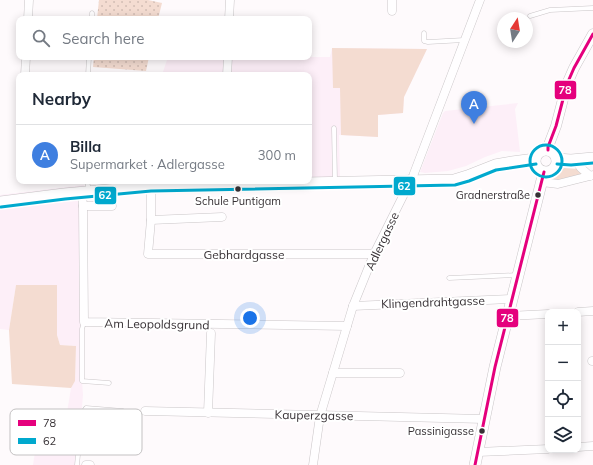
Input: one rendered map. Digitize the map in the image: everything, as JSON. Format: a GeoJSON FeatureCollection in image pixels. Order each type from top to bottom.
{"type":"FeatureCollection","features":[{"type":"Feature","properties":{"kind":"main road"},"geometry":{"type":"LineString","coordinates":[[475,465],[494,367],[543,177],[554,169],[558,160],[555,153],[548,150],[542,150],[539,152],[535,159],[536,168],[543,177]]}},
{"type":"Feature","properties":{"kind":"main road"},"geometry":{"type":"LineString","coordinates":[[558,160],[593,158]]}},
{"type":"Feature","properties":{"kind":"main road"},"geometry":{"type":"LineString","coordinates":[[312,182],[454,180],[495,165],[535,159]]}},
{"type":"Feature","properties":{"kind":"main road"},"geometry":{"type":"LineString","coordinates":[[0,202],[86,189],[199,184]]}},
{"type":"Feature","properties":{"kind":"street"},"geometry":{"type":"LineString","coordinates":[[28,16],[29,0]]}},
{"type":"Feature","properties":{"kind":"street"},"geometry":{"type":"LineString","coordinates":[[230,0],[230,16]]}},
{"type":"Feature","properties":{"kind":"street"},"geometry":{"type":"LineString","coordinates":[[392,0],[392,11]]}},
{"type":"Feature","properties":{"kind":"street","name":"Adlergasse"},"geometry":{"type":"LineString","coordinates":[[313,465],[320,416],[353,306],[374,254],[411,181],[480,0]]}},
{"type":"Feature","properties":{"kind":"street"},"geometry":{"type":"LineString","coordinates":[[548,150],[567,84],[593,34]]}},
{"type":"Feature","properties":{"kind":"street"},"geometry":{"type":"LineString","coordinates":[[25,72],[26,60]]}},
{"type":"Feature","properties":{"kind":"street"},"geometry":{"type":"LineString","coordinates":[[227,72],[228,60]]}},
{"type":"Feature","properties":{"kind":"street"},"geometry":{"type":"LineString","coordinates":[[575,160],[581,168],[592,175]]}},
{"type":"Feature","properties":{"kind":"street"},"geometry":{"type":"LineString","coordinates":[[543,177],[558,184],[592,175]]}},
{"type":"Feature","properties":{"kind":"street","name":"Gebhardgasse"},"geometry":{"type":"LineString","coordinates":[[151,186],[151,220],[148,254],[374,254]]}},
{"type":"Feature","properties":{"kind":"street"},"geometry":{"type":"LineString","coordinates":[[84,322],[83,206],[86,189]]}},
{"type":"Feature","properties":{"kind":"street"},"geometry":{"type":"LineString","coordinates":[[83,206],[112,206]]}},
{"type":"Feature","properties":{"kind":"street"},"geometry":{"type":"LineString","coordinates":[[151,220],[222,217]]}},
{"type":"Feature","properties":{"kind":"street","name":"Klingendrahtgasse"},"geometry":{"type":"LineString","coordinates":[[353,306],[512,299]]}},
{"type":"Feature","properties":{"kind":"street"},"geometry":{"type":"LineString","coordinates":[[581,312],[593,312]]}},
{"type":"Feature","properties":{"kind":"street"},"geometry":{"type":"LineString","coordinates":[[508,316],[545,314]]}},
{"type":"Feature","properties":{"kind":"street","name":"Am Leopoldsgrund"},"geometry":{"type":"LineString","coordinates":[[84,322],[347,326]]}},
{"type":"Feature","properties":{"kind":"street"},"geometry":{"type":"LineString","coordinates":[[208,413],[211,333]]}},
{"type":"Feature","properties":{"kind":"street"},"geometry":{"type":"LineString","coordinates":[[333,373],[400,373]]}},
{"type":"Feature","properties":{"kind":"street","name":"Kauperzgasse"},"geometry":{"type":"LineString","coordinates":[[144,411],[484,419]]}},
{"type":"Feature","properties":{"kind":"street"},"geometry":{"type":"LineString","coordinates":[[581,447],[593,446]]}},
{"type":"Feature","properties":{"kind":"street"},"geometry":{"type":"LineString","coordinates":[[478,452],[545,448]]}},
{"type":"Feature","properties":{"kind":"lane"},"geometry":{"type":"LineString","coordinates":[[533,15],[550,10],[593,8]]}},
{"type":"Feature","properties":{"kind":"lane"},"geometry":{"type":"LineString","coordinates":[[424,33],[424,41],[428,42],[465,40]]}},
{"type":"Feature","properties":{"kind":"lane"},"geometry":{"type":"LineString","coordinates":[[88,72],[89,60]]}},
{"type":"Feature","properties":{"kind":"lane"},"geometry":{"type":"LineString","coordinates":[[334,128],[335,182]]}},
{"type":"Feature","properties":{"kind":"lane"},"geometry":{"type":"LineString","coordinates":[[449,278],[518,275]]}},
{"type":"Feature","properties":{"kind":"lane"},"geometry":{"type":"LineString","coordinates":[[84,322],[82,329],[82,381],[109,382]]}},
{"type":"Feature","properties":{"kind":"lane"},"geometry":{"type":"LineString","coordinates":[[85,409],[99,409]]}},
{"type":"Feature","properties":{"kind":"lane"},"geometry":{"type":"LineString","coordinates":[[77,465],[78,455]]}},
{"type":"Feature","properties":{"kind":"shaded area"},"geometry":{"type":"Polygon","coordinates":[[[99,0],[148,0],[162,3],[159,16],[97,16],[99,0]]]}},
{"type":"Feature","properties":{"kind":"shaded area"},"geometry":{"type":"Polygon","coordinates":[[[332,48],[427,49],[404,97],[403,113],[378,115],[378,137],[339,135],[340,178],[312,178],[312,72],[163,72],[167,60],[312,60],[312,57],[330,57],[332,48]]]}},
{"type":"Feature","properties":{"kind":"shaded area"},"geometry":{"type":"Polygon","coordinates":[[[332,48],[427,49],[404,97],[403,113],[378,115],[378,137],[341,135],[340,88],[333,88],[332,48]]]}},
{"type":"Feature","properties":{"kind":"shaded area"},"geometry":{"type":"Polygon","coordinates":[[[94,60],[148,60],[146,71],[93,67],[94,60]]]}},
{"type":"Feature","properties":{"kind":"shaded area"},"geometry":{"type":"Polygon","coordinates":[[[518,103],[515,109],[520,152],[502,151],[466,166],[448,171],[420,172],[445,111],[518,103]]]}},
{"type":"Feature","properties":{"kind":"shaded area"},"geometry":{"type":"Polygon","coordinates":[[[564,168],[578,169],[583,174],[561,181],[549,180],[557,171],[564,168]]]}},
{"type":"Feature","properties":{"kind":"shaded area"},"geometry":{"type":"Polygon","coordinates":[[[84,185],[82,193],[82,409],[68,409],[71,388],[75,380],[76,346],[60,345],[57,335],[57,285],[16,285],[9,330],[0,329],[0,195],[84,185]]]}},
{"type":"Feature","properties":{"kind":"shaded area"},"geometry":{"type":"Polygon","coordinates":[[[16,285],[57,285],[57,335],[60,345],[76,346],[75,381],[71,388],[12,384],[9,330],[16,285]]]}},
{"type":"Feature","properties":{"kind":"shaded area"},"geometry":{"type":"Polygon","coordinates":[[[35,455],[78,455],[77,465],[33,465],[35,455]]]}},
{"type":"Feature","properties":{"kind":"transit line","name":"78"},"geometry":{"type":"LineString","coordinates":[[548,150],[567,84],[593,34]]}},
{"type":"Feature","properties":{"kind":"transit line","name":"62"},"geometry":{"type":"LineString","coordinates":[[543,145],[549,145],[558,149],[562,161],[558,173],[549,177],[543,177],[534,173],[530,164],[530,158],[534,149],[543,145]]}},
{"type":"Feature","properties":{"kind":"transit line","name":"62"},"geometry":{"type":"LineString","coordinates":[[557,164],[571,165],[593,163]]}},
{"type":"Feature","properties":{"kind":"transit line","name":"62"},"geometry":{"type":"LineString","coordinates":[[1,207],[151,191],[455,185],[496,170],[536,164]]}},
{"type":"Feature","properties":{"kind":"transit line","name":"78"},"geometry":{"type":"LineString","coordinates":[[475,465],[495,367],[544,172]]}},
{"type":"Feature","properties":{"kind":"place","name":"Billa"},"geometry":{"type":"Point","coordinates":[474,124]}},
{"type":"Feature","properties":{"kind":"place","name":"Schule Puntigam"},"geometry":{"type":"Point","coordinates":[238,189]}},
{"type":"Feature","properties":{"kind":"place","name":"Gradnerstraße"},"geometry":{"type":"Point","coordinates":[538,195]}},
{"type":"Feature","properties":{"kind":"place","name":"Passinigasse"},"geometry":{"type":"Point","coordinates":[482,431]}}]}
